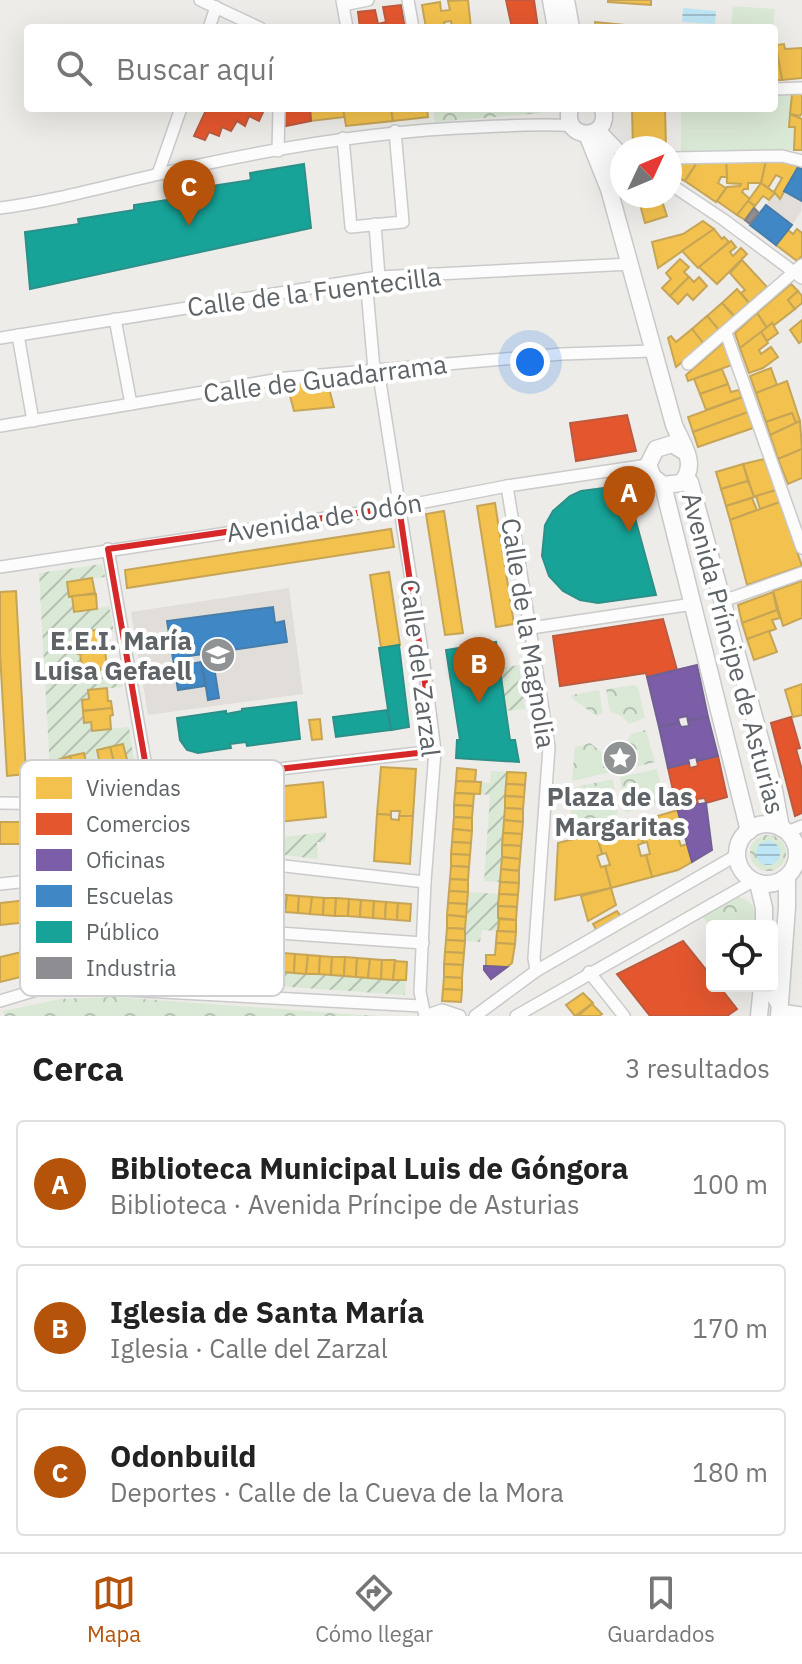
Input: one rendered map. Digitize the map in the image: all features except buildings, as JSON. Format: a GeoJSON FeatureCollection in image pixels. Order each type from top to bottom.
{"type":"FeatureCollection","features":[{"type":"Feature","properties":{"kind":"street"},"geometry":{"type":"LineString","coordinates":[[200,0],[252,24]]}},
{"type":"Feature","properties":{"kind":"street"},"geometry":{"type":"LineString","coordinates":[[346,24],[343,3],[368,0]]}},
{"type":"Feature","properties":{"kind":"street"},"geometry":{"type":"LineString","coordinates":[[408,0],[412,24]]}},
{"type":"Feature","properties":{"kind":"street"},"geometry":{"type":"LineString","coordinates":[[557,24],[561,0]]}},
{"type":"Feature","properties":{"kind":"street"},"geometry":{"type":"LineString","coordinates":[[561,0],[570,24]]}},
{"type":"Feature","properties":{"kind":"street"},"geometry":{"type":"LineString","coordinates":[[210,24],[216,7]]}},
{"type":"Feature","properties":{"kind":"street"},"geometry":{"type":"LineString","coordinates":[[778,89],[802,88]]}},
{"type":"Feature","properties":{"kind":"street"},"geometry":{"type":"LineString","coordinates":[[158,174],[180,112]]}},
{"type":"Feature","properties":{"kind":"street"},"geometry":{"type":"LineString","coordinates":[[278,151],[279,112]]}},
{"type":"Feature","properties":{"kind":"street"},"geometry":{"type":"LineString","coordinates":[[570,112],[569,120],[575,130],[595,131],[610,143]]}},
{"type":"Feature","properties":{"kind":"street"},"geometry":{"type":"LineString","coordinates":[[604,112],[595,131],[609,189],[652,351],[690,466],[685,479],[675,485],[663,485],[653,477],[648,465],[652,454],[666,444],[674,425]]}},
{"type":"Feature","properties":{"kind":"street"},"geometry":{"type":"LineString","coordinates":[[0,208],[43,203],[158,174],[343,138],[444,128],[571,126]]}},
{"type":"Feature","properties":{"kind":"street"},"geometry":{"type":"LineString","coordinates":[[343,138],[351,227],[403,222],[395,131]]}},
{"type":"Feature","properties":{"kind":"street"},"geometry":{"type":"LineString","coordinates":[[595,131],[610,156]]}},
{"type":"Feature","properties":{"kind":"street"},"geometry":{"type":"LineString","coordinates":[[682,158],[782,156],[802,161]]}},
{"type":"Feature","properties":{"kind":"street"},"geometry":{"type":"LineString","coordinates":[[609,189],[610,184]]}},
{"type":"Feature","properties":{"kind":"street"},"geometry":{"type":"LineString","coordinates":[[682,192],[800,272],[688,364]]}},
{"type":"Feature","properties":{"kind":"street"},"geometry":{"type":"LineString","coordinates":[[375,224],[379,277]]}},
{"type":"Feature","properties":{"kind":"street","name":"Calle de la Fuentecilla"},"geometry":{"type":"LineString","coordinates":[[0,338],[379,277],[631,264]]}},
{"type":"Feature","properties":{"kind":"street","name":"Calle del Zarzal"},"geometry":{"type":"LineString","coordinates":[[366,279],[376,369],[423,657],[435,751],[425,882],[424,1012]]}},
{"type":"Feature","properties":{"kind":"street"},"geometry":{"type":"LineString","coordinates":[[115,319],[131,404]]}},
{"type":"Feature","properties":{"kind":"street"},"geometry":{"type":"LineString","coordinates":[[726,333],[802,548]]}},
{"type":"Feature","properties":{"kind":"street"},"geometry":{"type":"LineString","coordinates":[[18,335],[33,421]]}},
{"type":"Feature","properties":{"kind":"street","name":"Calle de Guadarrama"},"geometry":{"type":"LineString","coordinates":[[0,426],[286,378],[562,354],[652,351]]}},
{"type":"Feature","properties":{"kind":"street"},"geometry":{"type":"LineString","coordinates":[[666,444],[678,446],[687,453]]}},
{"type":"Feature","properties":{"kind":"street","name":"Avenida de Odón"},"geometry":{"type":"LineString","coordinates":[[0,567],[399,507],[507,486],[648,465]]}},
{"type":"Feature","properties":{"kind":"street","name":"Avenida Príncipe de Asturias"},"geometry":{"type":"LineString","coordinates":[[685,479],[690,482],[774,790],[790,829]]}},
{"type":"Feature","properties":{"kind":"street","name":"Avenida Príncipe de Asturias"},"geometry":{"type":"LineString","coordinates":[[663,485],[749,831]]}},
{"type":"Feature","properties":{"kind":"street","name":"Calle de la Magnolia"},"geometry":{"type":"LineString","coordinates":[[507,486],[549,747],[534,958],[536,971]]}},
{"type":"Feature","properties":{"kind":"street"},"geometry":{"type":"LineString","coordinates":[[108,549],[145,760]]}},
{"type":"Feature","properties":{"kind":"street"},"geometry":{"type":"LineString","coordinates":[[723,601],[802,573]]}},
{"type":"Feature","properties":{"kind":"street"},"geometry":{"type":"LineString","coordinates":[[531,628],[693,604]]}},
{"type":"Feature","properties":{"kind":"street"},"geometry":{"type":"LineString","coordinates":[[284,768],[435,751]]}},
{"type":"Feature","properties":{"kind":"street"},"geometry":{"type":"LineString","coordinates":[[0,803],[20,803]]}},
{"type":"Feature","properties":{"kind":"street"},"geometry":{"type":"LineString","coordinates":[[779,1013],[787,878],[797,855],[790,829],[770,825],[749,831],[740,842],[737,855],[745,874],[756,882],[768,884],[787,878]]}},
{"type":"Feature","properties":{"kind":"street"},"geometry":{"type":"LineString","coordinates":[[475,1016],[536,971],[737,855]]}},
{"type":"Feature","properties":{"kind":"street"},"geometry":{"type":"LineString","coordinates":[[284,866],[425,882]]}},
{"type":"Feature","properties":{"kind":"street"},"geometry":{"type":"LineString","coordinates":[[0,884],[20,882]]}},
{"type":"Feature","properties":{"kind":"street"},"geometry":{"type":"LineString","coordinates":[[756,882],[764,908],[764,920]]}},
{"type":"Feature","properties":{"kind":"street"},"geometry":{"type":"LineString","coordinates":[[516,1016],[589,972],[756,882]]}},
{"type":"Feature","properties":{"kind":"street"},"geometry":{"type":"LineString","coordinates":[[284,933],[423,943]]}},
{"type":"Feature","properties":{"kind":"street"},"geometry":{"type":"LineString","coordinates":[[589,972],[624,1016]]}},
{"type":"Feature","properties":{"kind":"street"},"geometry":{"type":"LineString","coordinates":[[759,1016],[763,992]]}},
{"type":"Feature","properties":{"kind":"street"},"geometry":{"type":"LineString","coordinates":[[767,992],[779,1013]]}},
{"type":"Feature","properties":{"kind":"street"},"geometry":{"type":"LineString","coordinates":[[0,1001],[20,995]]}},
{"type":"Feature","properties":{"kind":"street"},"geometry":{"type":"LineString","coordinates":[[194,996],[424,1012],[442,1010],[460,1016]]}},
{"type":"Feature","properties":{"kind":"street"},"geometry":{"type":"LineString","coordinates":[[779,1013],[802,1013]]}},
{"type":"Feature","properties":{"kind":"highlighted area"},"geometry":{"type":"Polygon","coordinates":[[[399,507],[435,751],[149,784],[108,549],[399,507]]]}},
{"type":"Feature","properties":{"kind":"shaded area"},"geometry":{"type":"Polygon","coordinates":[[[784,191],[802,201],[801,212],[792,225],[766,205],[774,194],[780,198],[784,191]]]}},
{"type":"Feature","properties":{"kind":"shaded area","name":"E.E.I. María Luisa Gefaell"},"geometry":{"type":"Polygon","coordinates":[[[289,588],[303,694],[148,715],[131,612],[289,588]]]}},
{"type":"Feature","properties":{"kind":"green space"},"geometry":{"type":"Polygon","coordinates":[[[733,6],[775,9],[773,24],[731,24],[733,6]]]}},
{"type":"Feature","properties":{"kind":"green space"},"geometry":{"type":"Polygon","coordinates":[[[792,94],[789,127],[795,127],[794,150],[682,152],[681,112],[778,112],[778,95],[792,94]]]}},
{"type":"Feature","properties":{"kind":"green space"},"geometry":{"type":"Polygon","coordinates":[[[434,112],[543,113],[435,122],[434,112]]]}},
{"type":"Feature","properties":{"kind":"green space"},"geometry":{"type":"Polygon","coordinates":[[[102,564],[105,577],[67,582],[75,612],[109,606],[114,632],[102,633],[100,629],[75,634],[83,672],[106,669],[105,661],[118,660],[123,687],[88,690],[89,699],[82,700],[84,722],[91,722],[92,731],[129,727],[134,760],[127,760],[123,744],[97,750],[99,760],[85,760],[83,753],[49,760],[39,573],[102,564]]]}},
{"type":"Feature","properties":{"kind":"green space"},"geometry":{"type":"Polygon","coordinates":[[[519,665],[525,709],[506,711],[500,668],[519,665]]]}},
{"type":"Feature","properties":{"kind":"green space"},"geometry":{"type":"Polygon","coordinates":[[[638,687],[645,718],[629,724],[622,716],[610,712],[606,689],[638,687]]]}},
{"type":"Feature","properties":{"kind":"green space"},"geometry":{"type":"Polygon","coordinates":[[[599,690],[603,713],[596,716],[571,695],[599,690]]]}},
{"type":"Feature","properties":{"kind":"green space"},"geometry":{"type":"Polygon","coordinates":[[[646,730],[655,762],[619,771],[616,754],[626,747],[631,734],[646,730]]]}},
{"type":"Feature","properties":{"kind":"green space"},"geometry":{"type":"Polygon","coordinates":[[[590,743],[609,755],[612,772],[572,781],[575,747],[590,743]]]}},
{"type":"Feature","properties":{"kind":"green space"},"geometry":{"type":"Polygon","coordinates":[[[657,769],[664,798],[661,803],[625,813],[620,777],[657,769]]]}},
{"type":"Feature","properties":{"kind":"green space"},"geometry":{"type":"Polygon","coordinates":[[[491,771],[507,772],[500,882],[484,881],[490,795],[480,794],[481,782],[490,783],[491,771]]]}},
{"type":"Feature","properties":{"kind":"green space"},"geometry":{"type":"Polygon","coordinates":[[[613,779],[618,815],[570,828],[572,788],[613,779]]]}},
{"type":"Feature","properties":{"kind":"green space"},"geometry":{"type":"Polygon","coordinates":[[[326,832],[325,842],[317,842],[318,859],[284,855],[284,837],[326,832]]]}},
{"type":"Feature","properties":{"kind":"green space"},"geometry":{"type":"Polygon","coordinates":[[[768,835],[781,840],[786,853],[781,866],[768,871],[755,866],[750,853],[755,840],[768,835]]]}},
{"type":"Feature","properties":{"kind":"green space"},"geometry":{"type":"Polygon","coordinates":[[[468,892],[499,894],[498,931],[482,930],[480,942],[465,941],[468,892]]]}},
{"type":"Feature","properties":{"kind":"green space"},"geometry":{"type":"Polygon","coordinates":[[[739,897],[754,908],[756,920],[706,921],[702,916],[739,897]]]}},
{"type":"Feature","properties":{"kind":"green space"},"geometry":{"type":"Polygon","coordinates":[[[284,972],[406,980],[405,995],[284,986],[284,972]]]}},
{"type":"Feature","properties":{"kind":"green space"},"geometry":{"type":"Polygon","coordinates":[[[115,997],[376,1016],[4,1016],[3,1011],[60,999],[115,997]]]}},
{"type":"Feature","properties":{"kind":"water"},"geometry":{"type":"Polygon","coordinates":[[[683,8],[716,11],[715,24],[682,22],[683,8]]]}},
{"type":"Feature","properties":{"kind":"water"},"geometry":{"type":"Polygon","coordinates":[[[768,841],[779,848],[780,853],[773,864],[768,865],[757,858],[756,853],[763,842],[768,841]]]}},
{"type":"Feature","properties":{"kind":"place","name":"Odonbuild"},"geometry":{"type":"Point","coordinates":[189,226]}},
{"type":"Feature","properties":{"kind":"place","name":"Biblioteca Municipal Luis de Góngora"},"geometry":{"type":"Point","coordinates":[629,532]}},
{"type":"Feature","properties":{"kind":"place","name":"E.E.I. María Luisa Gefaell"},"geometry":{"type":"Point","coordinates":[218,655]}},
{"type":"Feature","properties":{"kind":"place","name":"Iglesia de Santa María"},"geometry":{"type":"Point","coordinates":[479,703]}},
{"type":"Feature","properties":{"kind":"place","name":"Plaza de las Margaritas"},"geometry":{"type":"Point","coordinates":[620,758]}}]}
